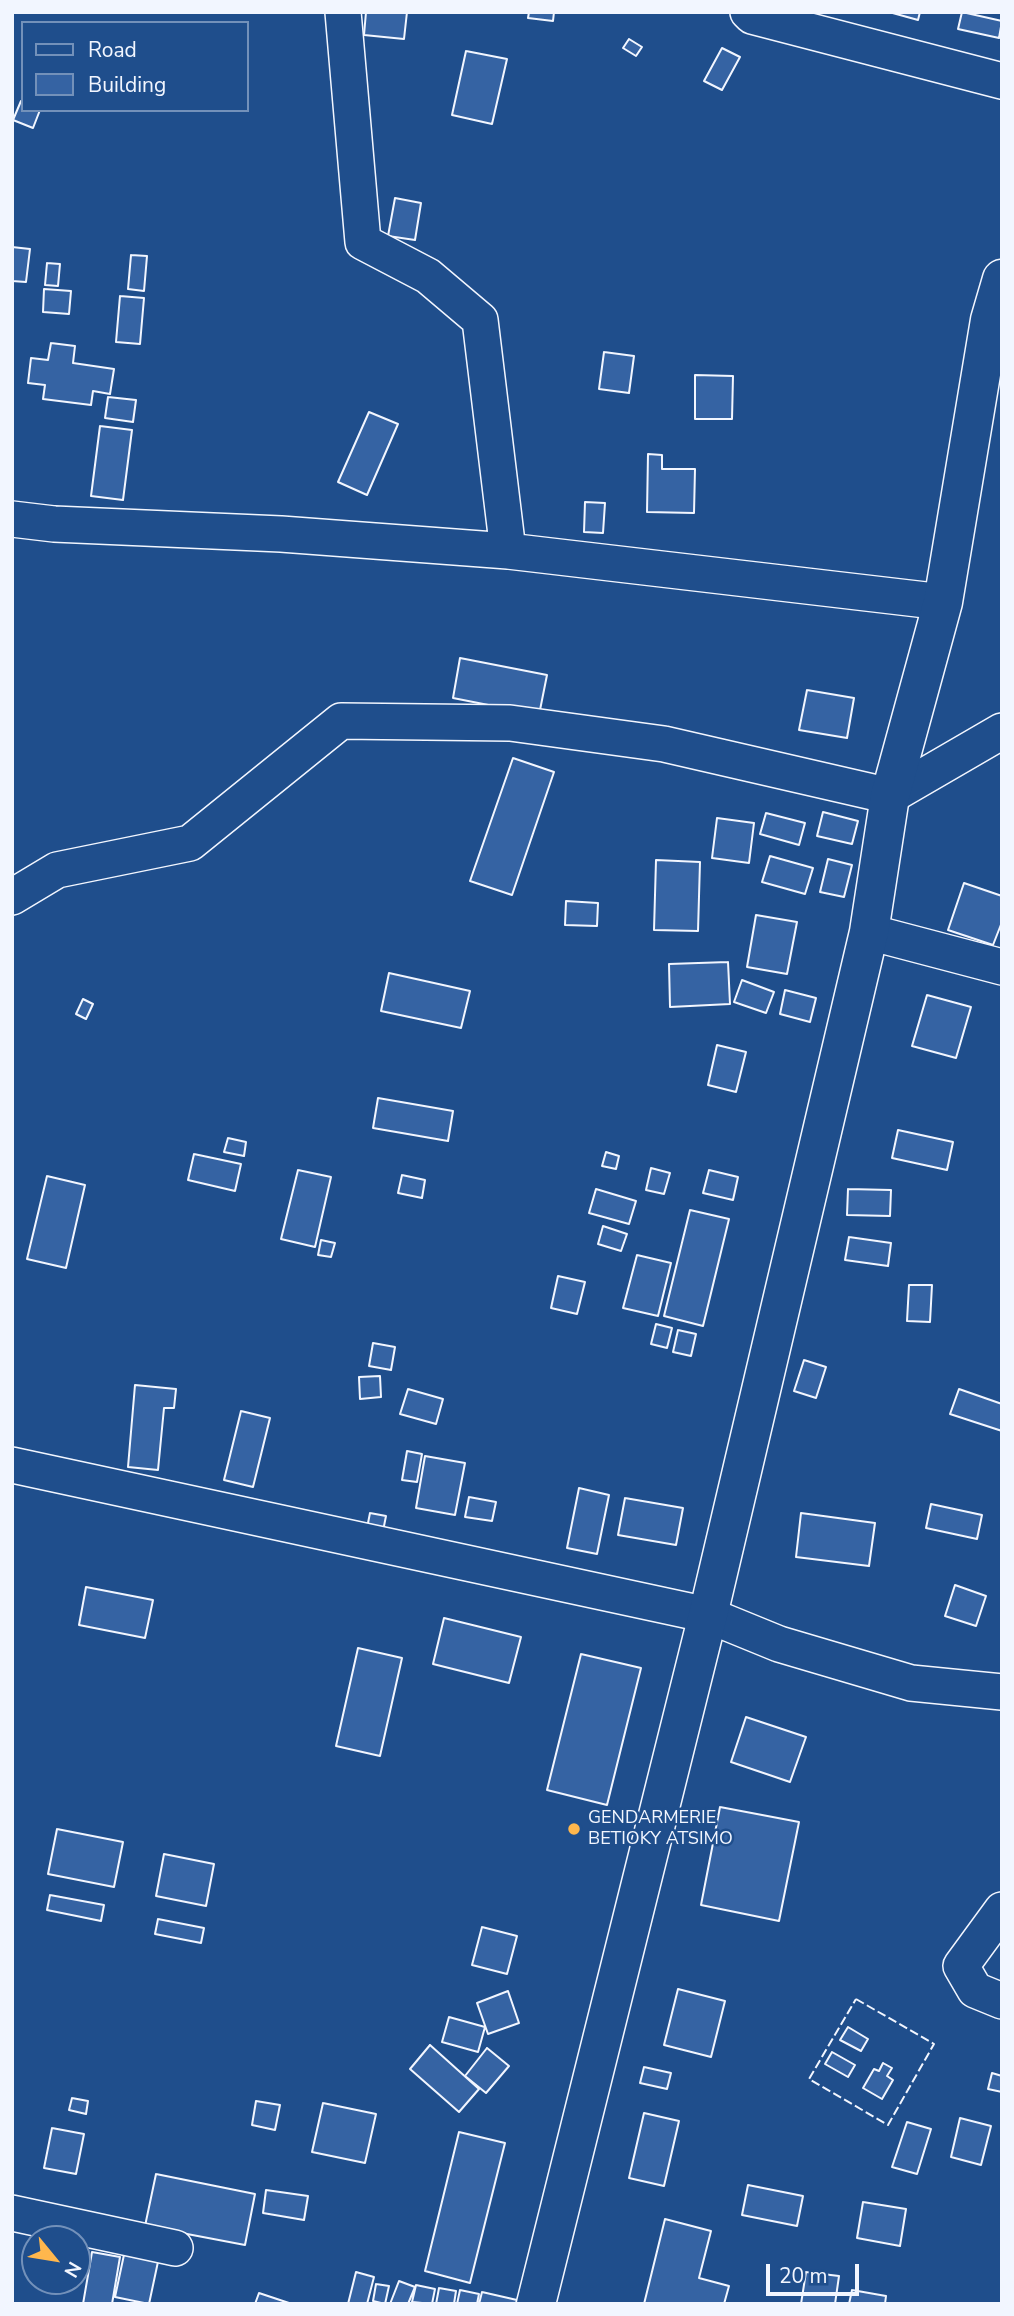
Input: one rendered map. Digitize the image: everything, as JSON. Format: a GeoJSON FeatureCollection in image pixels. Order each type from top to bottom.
{"type":"FeatureCollection","features":[{"type":"Feature","properties":{"kind":"main road"},"geometry":{"type":"LineString","coordinates":[[536,2304],[708,1615],[869,932],[890,796],[943,602],[990,320],[1002,279]]}},
{"type":"Feature","properties":{"kind":"street"},"geometry":{"type":"LineString","coordinates":[[343,12],[363,242],[428,276],[480,320],[508,551]]}},
{"type":"Feature","properties":{"kind":"street"},"geometry":{"type":"LineString","coordinates":[[748,12],[752,16],[1002,81]]}},
{"type":"Feature","properties":{"kind":"street"},"geometry":{"type":"LineString","coordinates":[[12,519],[54,524],[281,534],[508,551],[943,602]]}},
{"type":"Feature","properties":{"kind":"street"},"geometry":{"type":"LineString","coordinates":[[12,897],[58,870],[190,844],[341,721],[510,723],[664,744],[890,796],[1002,732]]}},
{"type":"Feature","properties":{"kind":"street"},"geometry":{"type":"LineString","coordinates":[[869,932],[1002,967]]}},
{"type":"Feature","properties":{"kind":"street"},"geometry":{"type":"LineString","coordinates":[[12,1465],[708,1615],[779,1644],[911,1683],[1002,1692]]}},
{"type":"Feature","properties":{"kind":"street"},"geometry":{"type":"LineString","coordinates":[[1002,1910],[979,1945],[961,1966],[975,1990],[1002,2001]]}},
{"type":"Feature","properties":{"kind":"street"},"geometry":{"type":"LineString","coordinates":[[12,2213],[175,2248]]}},
{"type":"Feature","properties":{"kind":"building"},"geometry":{"type":"Polygon","coordinates":[[[366,12],[407,12],[404,39],[364,35],[366,12]]]}},
{"type":"Feature","properties":{"kind":"building"},"geometry":{"type":"Polygon","coordinates":[[[529,12],[554,12],[553,21],[528,18],[529,12]]]}},
{"type":"Feature","properties":{"kind":"building"},"geometry":{"type":"Polygon","coordinates":[[[889,12],[920,12],[918,20],[889,12]]]}},
{"type":"Feature","properties":{"kind":"building"},"geometry":{"type":"Polygon","coordinates":[[[962,12],[1002,21],[999,38],[958,29],[962,12]]]}},
{"type":"Feature","properties":{"kind":"building"},"geometry":{"type":"Polygon","coordinates":[[[629,39],[642,47],[636,56],[623,48],[629,39]]]}},
{"type":"Feature","properties":{"kind":"building"},"geometry":{"type":"Polygon","coordinates":[[[722,48],[740,57],[722,90],[704,81],[722,48]]]}},
{"type":"Feature","properties":{"kind":"building"},"geometry":{"type":"Polygon","coordinates":[[[466,51],[507,59],[492,124],[452,115],[466,51]]]}},
{"type":"Feature","properties":{"kind":"building"},"geometry":{"type":"Polygon","coordinates":[[[21,101],[21,112],[39,112],[33,128],[13,120],[21,101]]]}},
{"type":"Feature","properties":{"kind":"building"},"geometry":{"type":"Polygon","coordinates":[[[395,198],[421,203],[415,240],[388,236],[395,198]]]}},
{"type":"Feature","properties":{"kind":"building"},"geometry":{"type":"Polygon","coordinates":[[[12,247],[30,249],[26,282],[12,281],[12,247]]]}},
{"type":"Feature","properties":{"kind":"building"},"geometry":{"type":"Polygon","coordinates":[[[131,255],[147,256],[144,291],[128,289],[131,255]]]}},
{"type":"Feature","properties":{"kind":"building"},"geometry":{"type":"Polygon","coordinates":[[[47,263],[60,264],[58,286],[45,285],[47,263]]]}},
{"type":"Feature","properties":{"kind":"building"},"geometry":{"type":"Polygon","coordinates":[[[44,289],[71,291],[69,314],[43,312],[44,289]]]}},
{"type":"Feature","properties":{"kind":"building"},"geometry":{"type":"Polygon","coordinates":[[[120,296],[144,298],[140,344],[116,342],[120,296]]]}},
{"type":"Feature","properties":{"kind":"building"},"geometry":{"type":"Polygon","coordinates":[[[51,343],[75,346],[73,363],[114,369],[110,394],[93,391],[91,405],[43,399],[45,385],[28,383],[31,358],[48,360],[51,343]]]}},
{"type":"Feature","properties":{"kind":"building"},"geometry":{"type":"Polygon","coordinates":[[[604,352],[634,356],[629,393],[599,389],[604,352]]]}},
{"type":"Feature","properties":{"kind":"building"},"geometry":{"type":"Polygon","coordinates":[[[695,375],[733,376],[732,419],[695,419],[695,375]]]}},
{"type":"Feature","properties":{"kind":"building"},"geometry":{"type":"Polygon","coordinates":[[[108,397],[136,400],[133,422],[105,418],[108,397]]]}},
{"type":"Feature","properties":{"kind":"building"},"geometry":{"type":"Polygon","coordinates":[[[369,412],[398,424],[367,495],[338,482],[369,412]]]}},
{"type":"Feature","properties":{"kind":"building"},"geometry":{"type":"Polygon","coordinates":[[[100,426],[132,430],[123,500],[91,496],[100,426]]]}},
{"type":"Feature","properties":{"kind":"building"},"geometry":{"type":"Polygon","coordinates":[[[648,454],[662,455],[662,469],[695,469],[694,513],[647,512],[648,454]]]}},
{"type":"Feature","properties":{"kind":"building"},"geometry":{"type":"Polygon","coordinates":[[[585,502],[605,503],[603,533],[584,532],[585,502]]]}},
{"type":"Feature","properties":{"kind":"building"},"geometry":{"type":"Polygon","coordinates":[[[460,658],[547,675],[539,715],[453,698],[460,658]]]}},
{"type":"Feature","properties":{"kind":"building"},"geometry":{"type":"Polygon","coordinates":[[[807,690],[854,698],[847,738],[799,730],[807,690]]]}},
{"type":"Feature","properties":{"kind":"building"},"geometry":{"type":"Polygon","coordinates":[[[513,758],[554,772],[512,895],[470,881],[513,758]]]}},
{"type":"Feature","properties":{"kind":"building"},"geometry":{"type":"Polygon","coordinates":[[[823,812],[858,821],[852,844],[817,836],[823,812]]]}},
{"type":"Feature","properties":{"kind":"building"},"geometry":{"type":"Polygon","coordinates":[[[766,813],[805,823],[799,845],[760,834],[766,813]]]}},
{"type":"Feature","properties":{"kind":"building"},"geometry":{"type":"Polygon","coordinates":[[[717,818],[754,823],[749,863],[712,858],[717,818]]]}},
{"type":"Feature","properties":{"kind":"building"},"geometry":{"type":"Polygon","coordinates":[[[770,856],[813,868],[805,894],[762,882],[770,856]]]}},
{"type":"Feature","properties":{"kind":"building"},"geometry":{"type":"Polygon","coordinates":[[[828,859],[852,865],[844,897],[820,892],[828,859]]]}},
{"type":"Feature","properties":{"kind":"building"},"geometry":{"type":"Polygon","coordinates":[[[656,860],[700,862],[698,931],[654,930],[656,860]]]}},
{"type":"Feature","properties":{"kind":"building"},"geometry":{"type":"Polygon","coordinates":[[[964,883],[1002,896],[1002,922],[993,945],[948,930],[964,883]]]}},
{"type":"Feature","properties":{"kind":"building"},"geometry":{"type":"Polygon","coordinates":[[[566,901],[598,903],[597,926],[565,925],[566,901]]]}},
{"type":"Feature","properties":{"kind":"building"},"geometry":{"type":"Polygon","coordinates":[[[756,915],[797,922],[787,974],[747,967],[756,915]]]}},
{"type":"Feature","properties":{"kind":"building"},"geometry":{"type":"Polygon","coordinates":[[[728,962],[730,1004],[670,1007],[669,964],[728,962]]]}},
{"type":"Feature","properties":{"kind":"building"},"geometry":{"type":"Polygon","coordinates":[[[389,973],[470,991],[461,1028],[381,1011],[389,973]]]}},
{"type":"Feature","properties":{"kind":"building"},"geometry":{"type":"Polygon","coordinates":[[[742,980],[774,992],[766,1013],[734,1002],[742,980]]]}},
{"type":"Feature","properties":{"kind":"building"},"geometry":{"type":"Polygon","coordinates":[[[785,990],[816,998],[810,1022],[780,1014],[785,990]]]}},
{"type":"Feature","properties":{"kind":"building"},"geometry":{"type":"Polygon","coordinates":[[[927,995],[971,1007],[956,1058],[912,1046],[927,995]]]}},
{"type":"Feature","properties":{"kind":"building"},"geometry":{"type":"Polygon","coordinates":[[[83,999],[93,1004],[86,1019],[76,1014],[83,999]]]}},
{"type":"Feature","properties":{"kind":"building"},"geometry":{"type":"Polygon","coordinates":[[[717,1045],[746,1052],[736,1092],[708,1085],[717,1045]]]}},
{"type":"Feature","properties":{"kind":"building"},"geometry":{"type":"Polygon","coordinates":[[[378,1098],[453,1111],[448,1141],[373,1128],[378,1098]]]}},
{"type":"Feature","properties":{"kind":"building"},"geometry":{"type":"Polygon","coordinates":[[[898,1130],[953,1142],[947,1170],[892,1158],[898,1130]]]}},
{"type":"Feature","properties":{"kind":"building"},"geometry":{"type":"Polygon","coordinates":[[[228,1138],[246,1142],[244,1156],[224,1152],[228,1138]]]}},
{"type":"Feature","properties":{"kind":"building"},"geometry":{"type":"Polygon","coordinates":[[[606,1152],[619,1156],[616,1169],[602,1166],[606,1152]]]}},
{"type":"Feature","properties":{"kind":"building"},"geometry":{"type":"Polygon","coordinates":[[[194,1154],[241,1164],[235,1191],[188,1180],[194,1154]]]}},
{"type":"Feature","properties":{"kind":"building"},"geometry":{"type":"Polygon","coordinates":[[[651,1168],[670,1173],[664,1194],[646,1190],[651,1168]]]}},
{"type":"Feature","properties":{"kind":"building"},"geometry":{"type":"Polygon","coordinates":[[[298,1170],[331,1177],[315,1247],[281,1239],[298,1170]]]}},
{"type":"Feature","properties":{"kind":"building"},"geometry":{"type":"Polygon","coordinates":[[[709,1170],[738,1177],[733,1200],[703,1193],[709,1170]]]}},
{"type":"Feature","properties":{"kind":"building"},"geometry":{"type":"Polygon","coordinates":[[[402,1175],[425,1180],[422,1198],[398,1193],[402,1175]]]}},
{"type":"Feature","properties":{"kind":"building"},"geometry":{"type":"Polygon","coordinates":[[[47,1176],[85,1185],[66,1268],[27,1259],[47,1176]]]}},
{"type":"Feature","properties":{"kind":"building"},"geometry":{"type":"Polygon","coordinates":[[[596,1189],[636,1201],[629,1224],[589,1213],[596,1189]]]}},
{"type":"Feature","properties":{"kind":"building"},"geometry":{"type":"Polygon","coordinates":[[[848,1189],[891,1190],[890,1216],[847,1215],[848,1189]]]}},
{"type":"Feature","properties":{"kind":"building"},"geometry":{"type":"Polygon","coordinates":[[[690,1210],[729,1219],[703,1326],[664,1316],[690,1210]]]}},
{"type":"Feature","properties":{"kind":"building"},"geometry":{"type":"Polygon","coordinates":[[[603,1226],[627,1234],[621,1251],[598,1244],[603,1226]]]}},
{"type":"Feature","properties":{"kind":"building"},"geometry":{"type":"Polygon","coordinates":[[[849,1237],[891,1243],[888,1266],[845,1260],[849,1237]]]}},
{"type":"Feature","properties":{"kind":"building"},"geometry":{"type":"Polygon","coordinates":[[[321,1240],[335,1243],[331,1257],[318,1255],[321,1240]]]}},
{"type":"Feature","properties":{"kind":"building"},"geometry":{"type":"Polygon","coordinates":[[[637,1255],[671,1263],[658,1316],[623,1308],[637,1255]]]}},
{"type":"Feature","properties":{"kind":"building"},"geometry":{"type":"Polygon","coordinates":[[[558,1276],[585,1282],[577,1314],[551,1308],[558,1276]]]}},
{"type":"Feature","properties":{"kind":"building"},"geometry":{"type":"Polygon","coordinates":[[[909,1285],[932,1285],[930,1322],[907,1321],[909,1285]]]}},
{"type":"Feature","properties":{"kind":"building"},"geometry":{"type":"Polygon","coordinates":[[[656,1324],[672,1328],[667,1348],[651,1344],[656,1324]]]}},
{"type":"Feature","properties":{"kind":"building"},"geometry":{"type":"Polygon","coordinates":[[[678,1330],[696,1334],[691,1356],[673,1352],[678,1330]]]}},
{"type":"Feature","properties":{"kind":"building"},"geometry":{"type":"Polygon","coordinates":[[[373,1343],[395,1347],[391,1370],[369,1366],[373,1343]]]}},
{"type":"Feature","properties":{"kind":"building"},"geometry":{"type":"Polygon","coordinates":[[[804,1360],[826,1367],[816,1398],[794,1391],[804,1360]]]}},
{"type":"Feature","properties":{"kind":"building"},"geometry":{"type":"Polygon","coordinates":[[[380,1376],[381,1397],[360,1399],[359,1377],[380,1376]]]}},
{"type":"Feature","properties":{"kind":"building"},"geometry":{"type":"Polygon","coordinates":[[[135,1385],[176,1389],[174,1408],[164,1408],[158,1470],[128,1467],[135,1385]]]}},
{"type":"Feature","properties":{"kind":"building"},"geometry":{"type":"Polygon","coordinates":[[[408,1389],[443,1399],[436,1424],[400,1414],[408,1389]]]}},
{"type":"Feature","properties":{"kind":"building"},"geometry":{"type":"Polygon","coordinates":[[[959,1389],[1002,1404],[1002,1431],[950,1414],[959,1389]]]}},
{"type":"Feature","properties":{"kind":"building"},"geometry":{"type":"Polygon","coordinates":[[[241,1411],[270,1418],[253,1487],[224,1480],[241,1411]]]}},
{"type":"Feature","properties":{"kind":"building"},"geometry":{"type":"Polygon","coordinates":[[[407,1451],[422,1454],[417,1482],[402,1480],[407,1451]]]}},
{"type":"Feature","properties":{"kind":"building"},"geometry":{"type":"Polygon","coordinates":[[[425,1456],[465,1463],[455,1515],[416,1508],[425,1456]]]}},
{"type":"Feature","properties":{"kind":"building"},"geometry":{"type":"Polygon","coordinates":[[[579,1488],[609,1495],[597,1554],[567,1548],[579,1488]]]}},
{"type":"Feature","properties":{"kind":"building"},"geometry":{"type":"Polygon","coordinates":[[[469,1497],[496,1502],[492,1521],[465,1517],[469,1497]]]}},
{"type":"Feature","properties":{"kind":"building"},"geometry":{"type":"Polygon","coordinates":[[[625,1498],[683,1508],[676,1545],[618,1535],[625,1498]]]}},
{"type":"Feature","properties":{"kind":"building"},"geometry":{"type":"Polygon","coordinates":[[[931,1504],[982,1515],[977,1539],[926,1528],[931,1504]]]}},
{"type":"Feature","properties":{"kind":"building"},"geometry":{"type":"Polygon","coordinates":[[[370,1513],[386,1516],[383,1531],[367,1528],[370,1513]]]}},
{"type":"Feature","properties":{"kind":"building"},"geometry":{"type":"Polygon","coordinates":[[[801,1513],[875,1523],[869,1566],[796,1557],[801,1513]]]}},
{"type":"Feature","properties":{"kind":"building"},"geometry":{"type":"Polygon","coordinates":[[[955,1585],[986,1596],[976,1626],[945,1616],[955,1585]]]}},
{"type":"Feature","properties":{"kind":"building"},"geometry":{"type":"Polygon","coordinates":[[[86,1587],[153,1600],[145,1638],[79,1625],[86,1587]]]}},
{"type":"Feature","properties":{"kind":"building"},"geometry":{"type":"Polygon","coordinates":[[[444,1618],[521,1637],[509,1683],[433,1664],[444,1618]]]}},
{"type":"Feature","properties":{"kind":"building"},"geometry":{"type":"Polygon","coordinates":[[[358,1648],[402,1658],[380,1756],[336,1746],[358,1648]]]}},
{"type":"Feature","properties":{"kind":"building"},"geometry":{"type":"Polygon","coordinates":[[[581,1654],[641,1668],[607,1805],[547,1790],[581,1654]]]}},
{"type":"Feature","properties":{"kind":"building"},"geometry":{"type":"Polygon","coordinates":[[[746,1717],[806,1737],[790,1782],[731,1762],[746,1717]]]}},
{"type":"Feature","properties":{"kind":"building"},"geometry":{"type":"Polygon","coordinates":[[[720,1807],[799,1822],[779,1921],[701,1905],[720,1807]]]}},
{"type":"Feature","properties":{"kind":"building"},"geometry":{"type":"Polygon","coordinates":[[[57,1829],[123,1842],[114,1887],[48,1874],[57,1829]]]}},
{"type":"Feature","properties":{"kind":"building"},"geometry":{"type":"Polygon","coordinates":[[[164,1854],[214,1864],[206,1906],[156,1896],[164,1854]]]}},
{"type":"Feature","properties":{"kind":"building"},"geometry":{"type":"Polygon","coordinates":[[[50,1895],[104,1905],[101,1921],[47,1910],[50,1895]]]}},
{"type":"Feature","properties":{"kind":"building"},"geometry":{"type":"Polygon","coordinates":[[[158,1919],[204,1928],[201,1943],[155,1934],[158,1919]]]}},
{"type":"Feature","properties":{"kind":"building"},"geometry":{"type":"Polygon","coordinates":[[[482,1927],[517,1936],[507,1974],[472,1965],[482,1927]]]}},
{"type":"Feature","properties":{"kind":"building"},"geometry":{"type":"Polygon","coordinates":[[[678,1989],[725,2001],[711,2057],[664,2045],[678,1989]]]}},
{"type":"Feature","properties":{"kind":"building"},"geometry":{"type":"Polygon","coordinates":[[[508,1991],[519,2023],[488,2034],[477,2003],[508,1991]]]}},
{"type":"Feature","properties":{"kind":"building"},"geometry":{"type":"Polygon","coordinates":[[[449,2017],[485,2027],[478,2052],[442,2042],[449,2017]]]}},
{"type":"Feature","properties":{"kind":"building"},"geometry":{"type":"Polygon","coordinates":[[[848,2027],[868,2039],[861,2051],[840,2040],[848,2027]]]}},
{"type":"Feature","properties":{"kind":"building"},"geometry":{"type":"Polygon","coordinates":[[[430,2045],[479,2089],[459,2112],[410,2069],[430,2045]]]}},
{"type":"Feature","properties":{"kind":"building"},"geometry":{"type":"Polygon","coordinates":[[[487,2048],[509,2066],[486,2093],[465,2076],[487,2048]]]}},
{"type":"Feature","properties":{"kind":"building"},"geometry":{"type":"Polygon","coordinates":[[[832,2052],[855,2065],[848,2077],[825,2064],[832,2052]]]}},
{"type":"Feature","properties":{"kind":"building"},"geometry":{"type":"Polygon","coordinates":[[[883,2063],[892,2068],[887,2076],[893,2080],[882,2099],[863,2088],[874,2069],[879,2071],[883,2063]]]}},
{"type":"Feature","properties":{"kind":"building"},"geometry":{"type":"Polygon","coordinates":[[[644,2067],[671,2073],[667,2089],[640,2083],[644,2067]]]}},
{"type":"Feature","properties":{"kind":"building"},"geometry":{"type":"Polygon","coordinates":[[[992,2073],[1002,2076],[1002,2092],[988,2089],[992,2073]]]}},
{"type":"Feature","properties":{"kind":"building"},"geometry":{"type":"Polygon","coordinates":[[[72,2098],[88,2101],[86,2114],[69,2110],[72,2098]]]}},
{"type":"Feature","properties":{"kind":"building"},"geometry":{"type":"Polygon","coordinates":[[[256,2101],[280,2105],[275,2130],[252,2125],[256,2101]]]}},
{"type":"Feature","properties":{"kind":"building"},"geometry":{"type":"Polygon","coordinates":[[[323,2103],[376,2114],[365,2163],[312,2152],[323,2103]]]}},
{"type":"Feature","properties":{"kind":"building"},"geometry":{"type":"Polygon","coordinates":[[[644,2113],[679,2121],[664,2186],[629,2178],[644,2113]]]}},
{"type":"Feature","properties":{"kind":"building"},"geometry":{"type":"Polygon","coordinates":[[[960,2118],[991,2126],[981,2165],[951,2157],[960,2118]]]}},
{"type":"Feature","properties":{"kind":"building"},"geometry":{"type":"Polygon","coordinates":[[[907,2122],[931,2129],[917,2174],[892,2167],[907,2122]]]}},
{"type":"Feature","properties":{"kind":"building"},"geometry":{"type":"Polygon","coordinates":[[[52,2128],[84,2134],[76,2174],[44,2168],[52,2128]]]}},
{"type":"Feature","properties":{"kind":"building"},"geometry":{"type":"Polygon","coordinates":[[[459,2132],[505,2143],[470,2283],[425,2271],[459,2132]]]}},
{"type":"Feature","properties":{"kind":"building"},"geometry":{"type":"Polygon","coordinates":[[[156,2174],[255,2194],[245,2245],[145,2226],[156,2174]]]}},
{"type":"Feature","properties":{"kind":"building"},"geometry":{"type":"Polygon","coordinates":[[[748,2185],[803,2196],[797,2226],[742,2215],[748,2185]]]}},
{"type":"Feature","properties":{"kind":"building"},"geometry":{"type":"Polygon","coordinates":[[[266,2190],[308,2196],[304,2220],[263,2213],[266,2190]]]}},
{"type":"Feature","properties":{"kind":"building"},"geometry":{"type":"Polygon","coordinates":[[[863,2202],[906,2209],[900,2246],[857,2238],[863,2202]]]}},
{"type":"Feature","properties":{"kind":"building"},"geometry":{"type":"Polygon","coordinates":[[[665,2219],[711,2231],[699,2278],[729,2286],[724,2304],[644,2304],[665,2219]]]}},
{"type":"Feature","properties":{"kind":"building"},"geometry":{"type":"Polygon","coordinates":[[[125,2250],[159,2257],[149,2304],[115,2297],[125,2250]]]}},
{"type":"Feature","properties":{"kind":"building"},"geometry":{"type":"Polygon","coordinates":[[[92,2252],[120,2257],[112,2304],[83,2304],[85,2295],[91,2295],[92,2252]]]}},
{"type":"Feature","properties":{"kind":"building"},"geometry":{"type":"Polygon","coordinates":[[[356,2272],[374,2277],[367,2304],[348,2304],[356,2272]]]}},
{"type":"Feature","properties":{"kind":"building"},"geometry":{"type":"Polygon","coordinates":[[[806,2272],[839,2276],[835,2304],[801,2304],[806,2272]]]}},
{"type":"Feature","properties":{"kind":"building"},"geometry":{"type":"Polygon","coordinates":[[[399,2281],[415,2287],[408,2304],[390,2304],[399,2281]]]}},
{"type":"Feature","properties":{"kind":"building"},"geometry":{"type":"Polygon","coordinates":[[[376,2284],[389,2286],[385,2304],[373,2301],[376,2284]]]}},
{"type":"Feature","properties":{"kind":"building"},"geometry":{"type":"Polygon","coordinates":[[[416,2285],[435,2289],[432,2304],[412,2302],[416,2285]]]}},
{"type":"Feature","properties":{"kind":"building"},"geometry":{"type":"Polygon","coordinates":[[[439,2288],[456,2291],[454,2304],[436,2304],[439,2288]]]}},
{"type":"Feature","properties":{"kind":"building"},"geometry":{"type":"Polygon","coordinates":[[[460,2290],[479,2294],[477,2304],[457,2304],[460,2290]]]}},
{"type":"Feature","properties":{"kind":"building"},"geometry":{"type":"Polygon","coordinates":[[[852,2290],[886,2296],[885,2304],[849,2304],[852,2290]]]}},
{"type":"Feature","properties":{"kind":"building"},"geometry":{"type":"Polygon","coordinates":[[[482,2292],[517,2300],[516,2304],[479,2304],[482,2292]]]}},
{"type":"Feature","properties":{"kind":"building"},"geometry":{"type":"Polygon","coordinates":[[[259,2293],[292,2304],[255,2304],[259,2293]]]}},
{"type":"Feature","properties":{"kind":"fence"},"geometry":{"type":"LineString","coordinates":[[856,1999],[934,2044],[888,2125],[809,2079],[856,1999]]}},
{"type":"Feature","properties":{"kind":"place","name":"GENDARMERIE BETIOKY ATSIMO"},"geometry":{"type":"Point","coordinates":[574,1829]}}]}
